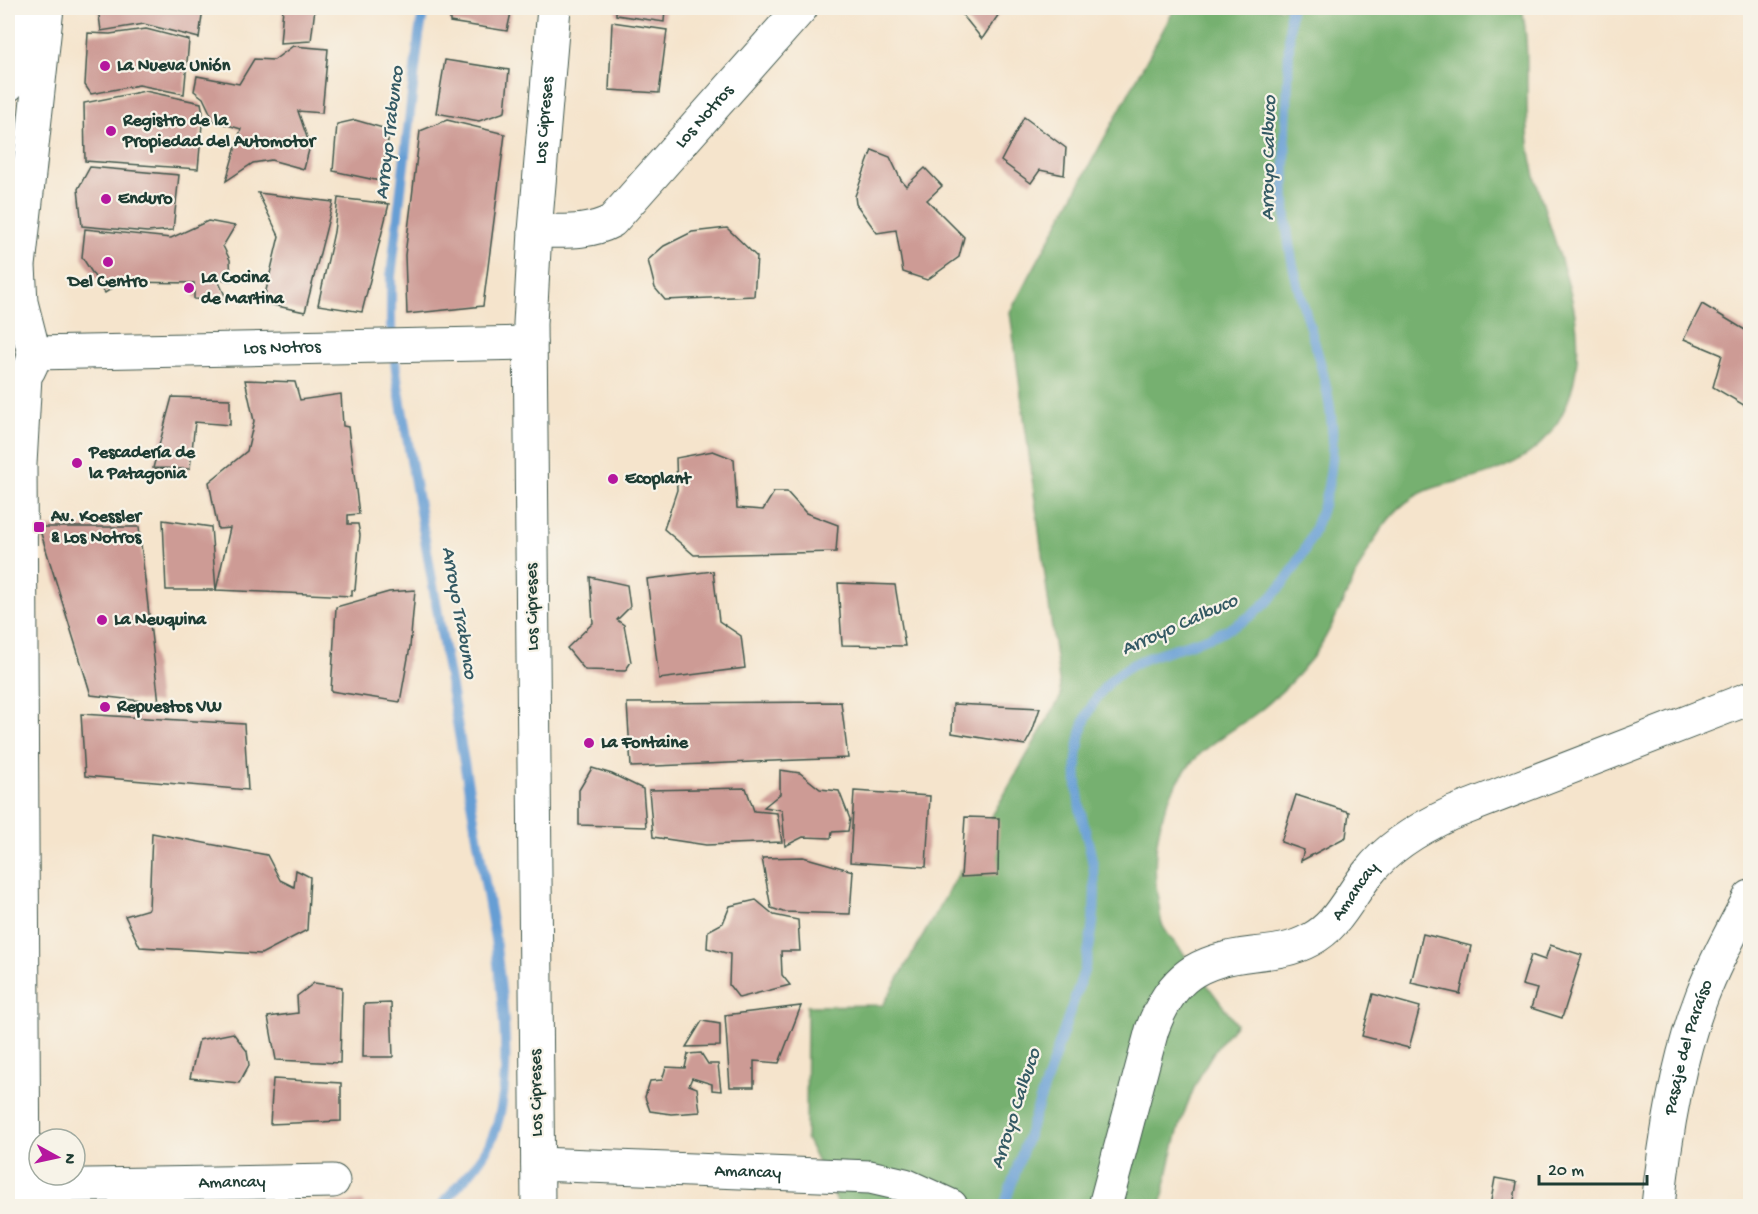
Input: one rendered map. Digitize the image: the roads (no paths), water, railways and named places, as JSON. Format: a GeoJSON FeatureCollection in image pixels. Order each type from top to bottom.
{"type":"FeatureCollection","features":[{"type":"Feature","properties":{"kind":"street"},"geometry":{"type":"LineString","coordinates":[[8,85],[16,8]]}},
{"type":"Feature","properties":{"kind":"street"},"geometry":{"type":"LineString","coordinates":[[24,1196],[21,302],[19,266],[47,8]]}},
{"type":"Feature","properties":{"kind":"street","name":"Los Cipreses"},"geometry":{"type":"LineString","coordinates":[[538,1206],[530,343],[535,231],[554,8]]}},
{"type":"Feature","properties":{"kind":"street","name":"Los Notros"},"geometry":{"type":"LineString","coordinates":[[535,231],[592,230],[612,221],[801,8]]}},
{"type":"Feature","properties":{"kind":"street","name":"Los Notros"},"geometry":{"type":"LineString","coordinates":[[21,356],[530,343]]}},
{"type":"Feature","properties":{"kind":"street","name":"Amancay"},"geometry":{"type":"LineString","coordinates":[[1105,1206],[1158,1011],[1182,978],[1214,961],[1291,948],[1311,940],[1342,912],[1369,872],[1387,853],[1427,825],[1450,814],[1750,698]]}},
{"type":"Feature","properties":{"kind":"street","name":"Pasaje del Paraíso"},"geometry":{"type":"LineString","coordinates":[[1658,1206],[1669,1125],[1690,1036],[1702,996],[1750,897]]}},
{"type":"Feature","properties":{"kind":"street","name":"Amancay"},"geometry":{"type":"LineString","coordinates":[[538,1164],[870,1177],[902,1196],[951,1206]]}},
{"type":"Feature","properties":{"kind":"street","name":"Amancay"},"geometry":{"type":"LineString","coordinates":[[24,1196],[333,1181]]}},
{"type":"Feature","properties":{"kind":"waterway","name":"Arroyo Trabunco"},"geometry":{"type":"LineString","coordinates":[[424,8],[391,276],[391,327],[398,386],[495,939],[505,1044],[503,1098],[498,1123],[484,1153],[441,1206]]}},
{"type":"Feature","properties":{"kind":"waterway","name":"Arroyo Calbuco"},"geometry":{"type":"LineString","coordinates":[[1004,1206],[1084,971],[1091,934],[1095,898],[1094,873],[1077,784],[1078,746],[1084,722],[1101,691],[1130,666],[1222,632],[1258,610],[1287,579],[1299,561],[1324,502],[1331,465],[1332,431],[1328,397],[1293,264],[1286,216],[1285,166],[1290,8]]}},
{"type":"Feature","properties":{"kind":"place","name":"La Nueva Unión"},"geometry":{"type":"Point","coordinates":[105,66]}},
{"type":"Feature","properties":{"kind":"place","name":"Registro de la Propiedad del Automotor"},"geometry":{"type":"Point","coordinates":[111,131]}},
{"type":"Feature","properties":{"kind":"place","name":"Enduro"},"geometry":{"type":"Point","coordinates":[106,199]}},
{"type":"Feature","properties":{"kind":"place","name":"Del Centro"},"geometry":{"type":"Point","coordinates":[108,262]}},
{"type":"Feature","properties":{"kind":"place","name":"La Cocina de Martina"},"geometry":{"type":"Point","coordinates":[189,288]}},
{"type":"Feature","properties":{"kind":"place","name":"Pescadería de la Patagonia"},"geometry":{"type":"Point","coordinates":[77,463]}},
{"type":"Feature","properties":{"kind":"place","name":"Ecoplant"},"geometry":{"type":"Point","coordinates":[613,479]}},
{"type":"Feature","properties":{"kind":"place","name":"Av. Koessler & Los Notros"},"geometry":{"type":"Point","coordinates":[39,527]}},
{"type":"Feature","properties":{"kind":"place","name":"La Neuquina"},"geometry":{"type":"Point","coordinates":[102,620]}},
{"type":"Feature","properties":{"kind":"place","name":"Repuestos VW"},"geometry":{"type":"Point","coordinates":[105,707]}},
{"type":"Feature","properties":{"kind":"place","name":"La Fontaine"},"geometry":{"type":"Point","coordinates":[589,743]}}]}
